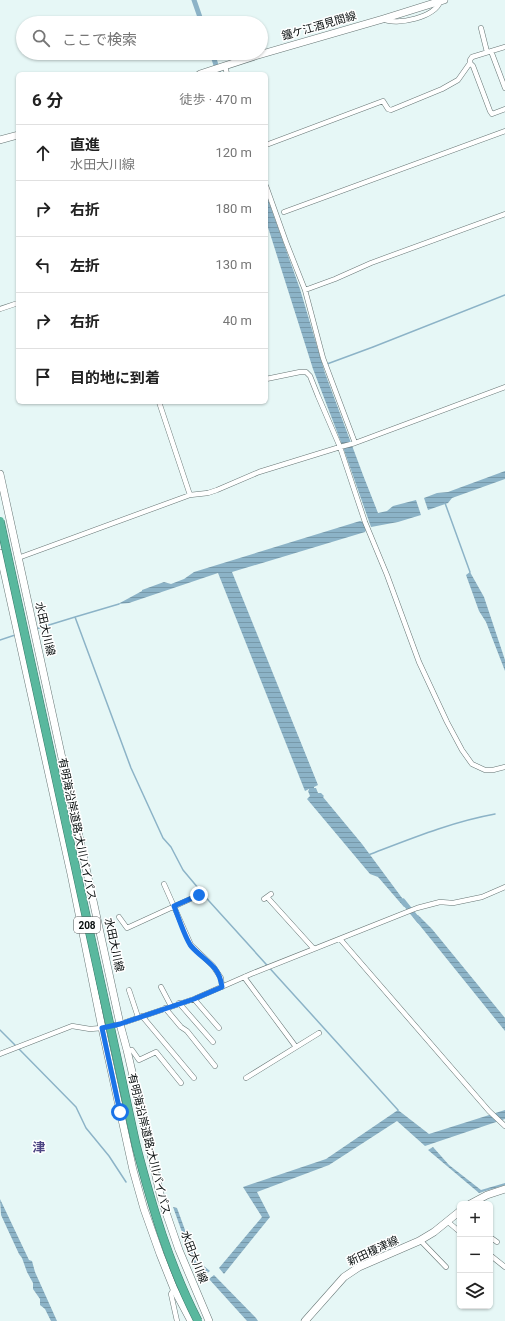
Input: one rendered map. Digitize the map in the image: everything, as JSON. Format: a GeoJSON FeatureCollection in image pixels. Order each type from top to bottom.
{"type":"FeatureCollection","features":[{"type":"Feature","properties":{"kind":"highway","name":"有明海沿岸道路;大川バイパス"},"geometry":{"type":"LineString","coordinates":[[0,521],[136,1145],[151,1203],[164,1241],[181,1285],[198,1321]]}},
{"type":"Feature","properties":{"kind":"highway","name":"有明海沿岸道路;大川バイパス"},"geometry":{"type":"LineString","coordinates":[[0,531],[133,1146],[161,1243],[195,1321]]}},
{"type":"Feature","properties":{"kind":"main road","name":"鐘ケ江酒見間線"},"geometry":{"type":"LineString","coordinates":[[268,52],[442,1]]}},
{"type":"Feature","properties":{"kind":"main road","name":"鐘ケ江酒見間線"},"geometry":{"type":"LineString","coordinates":[[207,72],[243,60]]}},
{"type":"Feature","properties":{"kind":"main road"},"geometry":{"type":"LineString","coordinates":[[0,139],[16,135]]}},
{"type":"Feature","properties":{"kind":"main road","name":"水田大川線"},"geometry":{"type":"LineString","coordinates":[[0,474],[120,1024],[160,1198],[181,1256],[209,1321]]}},
{"type":"Feature","properties":{"kind":"main road"},"geometry":{"type":"LineString","coordinates":[[0,553],[135,1177],[144,1209],[160,1254],[174,1289],[191,1321]]}},
{"type":"Feature","properties":{"kind":"main road"},"geometry":{"type":"LineString","coordinates":[[476,1201],[487,1195],[505,1189]]}},
{"type":"Feature","properties":{"kind":"main road","name":"新田榎津線"},"geometry":{"type":"LineString","coordinates":[[305,1321],[344,1277],[358,1267],[403,1249],[420,1240],[457,1214]]}},
{"type":"Feature","properties":{"kind":"street"},"geometry":{"type":"LineString","coordinates":[[481,28],[489,52],[505,88]]}},
{"type":"Feature","properties":{"kind":"street"},"geometry":{"type":"LineString","coordinates":[[268,144],[383,101],[390,110],[442,89],[458,80],[470,63],[472,57],[505,47]]}},
{"type":"Feature","properties":{"kind":"street"},"geometry":{"type":"LineString","coordinates":[[470,63],[473,66],[490,112],[492,114],[505,109]]}},
{"type":"Feature","properties":{"kind":"street"},"geometry":{"type":"LineString","coordinates":[[223,67],[226,72]]}},
{"type":"Feature","properties":{"kind":"street"},"geometry":{"type":"LineString","coordinates":[[284,212],[505,131]]}},
{"type":"Feature","properties":{"kind":"street"},"geometry":{"type":"LineString","coordinates":[[268,192],[305,290],[323,358],[354,444]]}},
{"type":"Feature","properties":{"kind":"street"},"geometry":{"type":"LineString","coordinates":[[305,290],[371,263],[505,214]]}},
{"type":"Feature","properties":{"kind":"street"},"geometry":{"type":"LineString","coordinates":[[0,309],[16,304]]}},
{"type":"Feature","properties":{"kind":"street"},"geometry":{"type":"LineString","coordinates":[[268,379],[300,372],[309,374],[341,447],[365,522],[387,575],[422,672],[462,750],[472,764],[485,770],[505,767]]}},
{"type":"Feature","properties":{"kind":"street"},"geometry":{"type":"LineString","coordinates":[[18,558],[190,495],[217,490],[260,472],[354,444],[505,387]]}},
{"type":"Feature","properties":{"kind":"street"},"geometry":{"type":"LineString","coordinates":[[161,404],[190,495]]}},
{"type":"Feature","properties":{"kind":"street"},"geometry":{"type":"LineString","coordinates":[[164,884],[191,945],[213,966],[221,978],[222,987]]}},
{"type":"Feature","properties":{"kind":"street"},"geometry":{"type":"LineString","coordinates":[[0,1054],[72,1026],[90,1029],[120,1024],[194,999],[244,977],[417,908],[440,902],[453,903],[482,896],[505,887]]}},
{"type":"Feature","properties":{"kind":"street"},"geometry":{"type":"LineString","coordinates":[[119,918],[127,928],[199,895]]}},
{"type":"Feature","properties":{"kind":"street"},"geometry":{"type":"LineString","coordinates":[[267,897],[314,949]]}},
{"type":"Feature","properties":{"kind":"street"},"geometry":{"type":"LineString","coordinates":[[340,939],[491,1113],[503,1124]]}},
{"type":"Feature","properties":{"kind":"street"},"geometry":{"type":"LineString","coordinates":[[244,977],[296,1047]]}},
{"type":"Feature","properties":{"kind":"street"},"geometry":{"type":"LineString","coordinates":[[161,988],[171,1006]]}},
{"type":"Feature","properties":{"kind":"street"},"geometry":{"type":"LineString","coordinates":[[129,990],[140,1016],[194,1078]]}},
{"type":"Feature","properties":{"kind":"street"},"geometry":{"type":"LineString","coordinates":[[194,999],[220,1028]]}},
{"type":"Feature","properties":{"kind":"street"},"geometry":{"type":"LineString","coordinates":[[179,1003],[213,1042]]}},
{"type":"Feature","properties":{"kind":"street"},"geometry":{"type":"LineString","coordinates":[[164,1008],[181,1027],[187,1031],[215,1066]]}},
{"type":"Feature","properties":{"kind":"street"},"geometry":{"type":"LineString","coordinates":[[246,1078],[319,1033]]}},
{"type":"Feature","properties":{"kind":"street"},"geometry":{"type":"LineString","coordinates":[[127,1050],[132,1050],[140,1060],[156,1052],[180,1083]]}},
{"type":"Feature","properties":{"kind":"street"},"geometry":{"type":"LineString","coordinates":[[447,1221],[457,1229]]}},
{"type":"Feature","properties":{"kind":"street"},"geometry":{"type":"LineString","coordinates":[[493,1239],[497,1242]]}},
{"type":"Feature","properties":{"kind":"street"},"geometry":{"type":"LineString","coordinates":[[420,1240],[446,1267]]}},
{"type":"Feature","properties":{"kind":"street"},"geometry":{"type":"LineString","coordinates":[[493,1257],[505,1267]]}},
{"type":"Feature","properties":{"kind":"street"},"geometry":{"type":"LineString","coordinates":[[174,1289],[170,1294],[177,1321]]}},
{"type":"Feature","properties":{"kind":"water"},"geometry":{"type":"Polygon","coordinates":[[[268,200],[300,289],[325,373],[378,513],[387,511],[393,506],[416,500],[421,515],[398,522],[371,527],[313,369],[268,227],[268,200]]]}},
{"type":"Feature","properties":{"kind":"water"},"geometry":{"type":"Polygon","coordinates":[[[505,471],[505,479],[452,498],[448,503],[428,510],[424,498],[437,493],[448,492],[505,471]]]}},
{"type":"Feature","properties":{"kind":"water"},"geometry":{"type":"Polygon","coordinates":[[[360,521],[363,522],[366,530],[365,532],[232,572],[318,785],[314,788],[316,788],[318,793],[321,793],[324,796],[323,797],[362,844],[408,906],[404,907],[378,877],[370,874],[307,799],[310,796],[308,791],[309,789],[305,791],[218,573],[129,603],[118,604],[142,590],[164,582],[171,584],[184,579],[194,572],[360,521]]]}},
{"type":"Feature","properties":{"kind":"water"},"geometry":{"type":"Polygon","coordinates":[[[470,572],[484,597],[505,660],[505,671],[486,622],[479,611],[466,575],[470,572]]]}},
{"type":"Feature","properties":{"kind":"water"},"geometry":{"type":"Polygon","coordinates":[[[418,915],[432,929],[505,1018],[505,1031],[413,917],[418,915]]]}},
{"type":"Feature","properties":{"kind":"water"},"geometry":{"type":"Polygon","coordinates":[[[398,1110],[429,1134],[505,1110],[505,1119],[425,1146],[397,1121],[329,1165],[257,1192],[270,1217],[224,1274],[219,1268],[262,1217],[243,1187],[326,1159],[398,1110]]]}},
{"type":"Feature","properties":{"kind":"water"},"geometry":{"type":"Polygon","coordinates":[[[433,1147],[449,1165],[481,1190],[505,1183],[505,1185],[479,1193],[428,1150],[433,1147]]]}},
{"type":"Feature","properties":{"kind":"water"},"geometry":{"type":"Polygon","coordinates":[[[0,1199],[29,1260],[32,1261],[35,1272],[57,1321],[51,1321],[45,1309],[40,1305],[40,1299],[33,1289],[33,1283],[1,1215],[0,1199]]]}},
{"type":"Feature","properties":{"kind":"water"},"geometry":{"type":"Polygon","coordinates":[[[173,1207],[177,1208],[193,1252],[200,1263],[210,1271],[201,1278],[196,1271],[173,1207]]]}},
{"type":"Feature","properties":{"kind":"water"},"geometry":{"type":"Polygon","coordinates":[[[214,1275],[258,1321],[247,1321],[209,1279],[214,1275]]]}},
{"type":"Feature","properties":{"kind":"waterway"},"geometry":{"type":"LineString","coordinates":[[194,0],[200,16]]}},
{"type":"Feature","properties":{"kind":"waterway"},"geometry":{"type":"LineString","coordinates":[[214,60],[218,72]]}},
{"type":"Feature","properties":{"kind":"waterway"},"geometry":{"type":"LineString","coordinates":[[327,364],[505,295]]}},
{"type":"Feature","properties":{"kind":"waterway"},"geometry":{"type":"LineString","coordinates":[[445,503],[470,572]]}},
{"type":"Feature","properties":{"kind":"waterway"},"geometry":{"type":"LineString","coordinates":[[119,604],[75,617],[131,768],[163,838],[171,847],[183,870],[209,901],[398,1110]]}},
{"type":"Feature","properties":{"kind":"waterway"},"geometry":{"type":"LineString","coordinates":[[36,629],[75,617]]}},
{"type":"Feature","properties":{"kind":"waterway"},"geometry":{"type":"LineString","coordinates":[[0,640],[15,635]]}},
{"type":"Feature","properties":{"kind":"waterway"},"geometry":{"type":"LineString","coordinates":[[368,855],[447,826],[495,814]]}},
{"type":"Feature","properties":{"kind":"waterway"},"geometry":{"type":"LineString","coordinates":[[403,901],[419,921]]}},
{"type":"Feature","properties":{"kind":"waterway"},"geometry":{"type":"LineString","coordinates":[[0,1030],[16,1046]]}},
{"type":"Feature","properties":{"kind":"waterway"},"geometry":{"type":"LineString","coordinates":[[19,1049],[76,1107],[86,1128],[109,1156],[126,1182]]}},
{"type":"Feature","properties":{"kind":"district","name":"津"},"geometry":{"type":"Point","coordinates":[39,1147]}},
{"type":"Feature","properties":{"kind":"route"},"geometry":{"type":"LineString","coordinates":[[120,1112],[102,1028],[120,1024],[194,999],[222,987],[221,978],[213,966],[191,945],[174,906],[199,895]]}}]}
